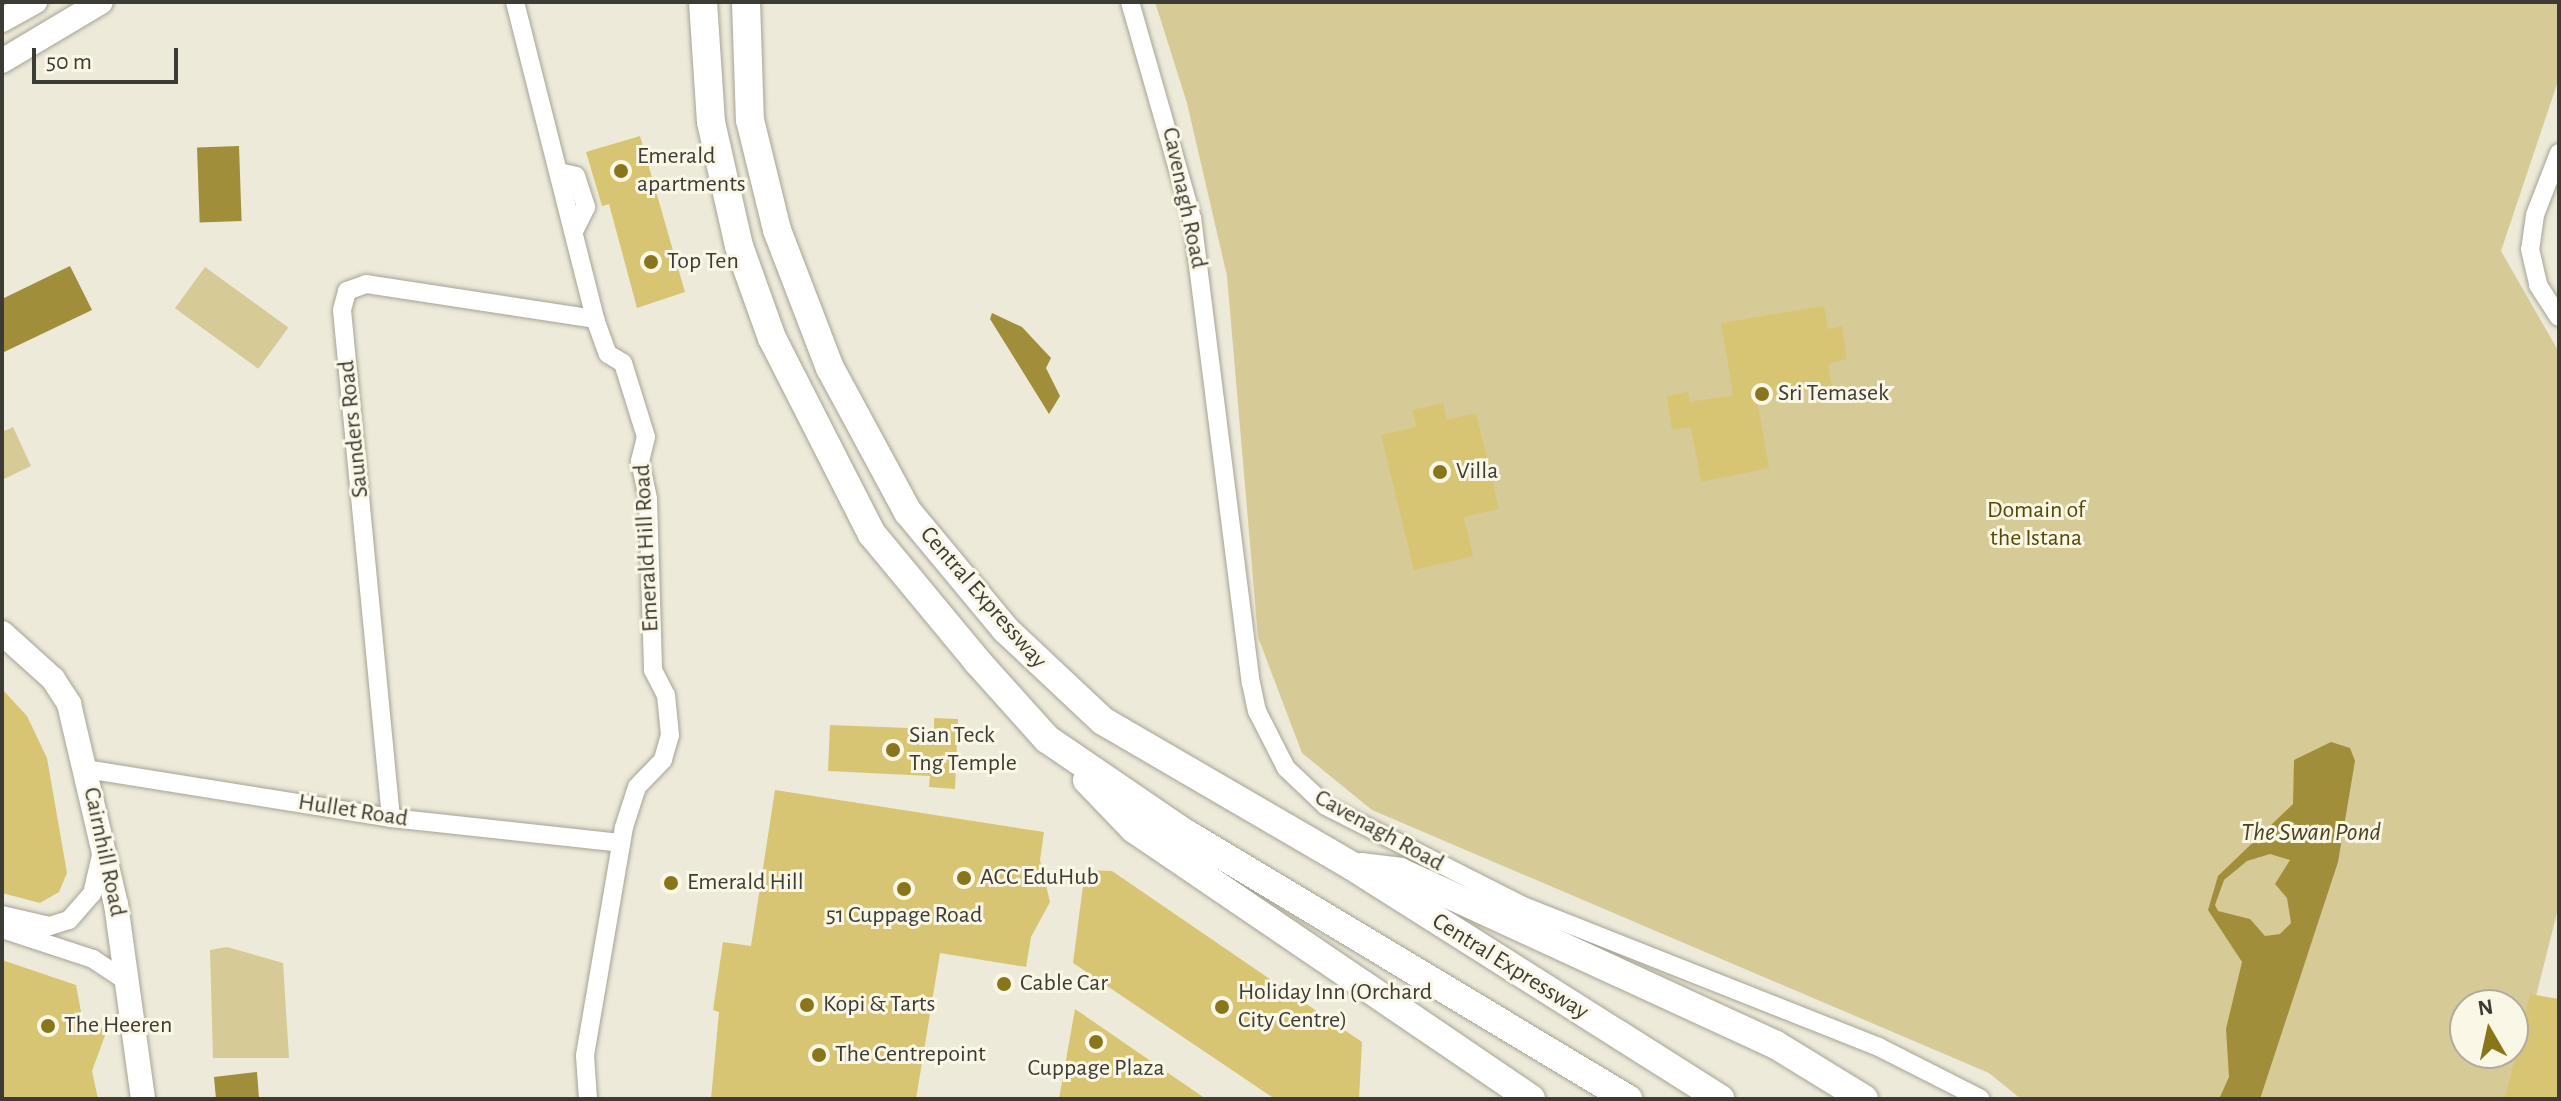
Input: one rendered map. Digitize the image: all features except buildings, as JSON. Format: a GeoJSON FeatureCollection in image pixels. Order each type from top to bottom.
{"type":"FeatureCollection","features":[{"type":"Feature","properties":{"kind":"highway","name":"Central Expressway"},"geometry":{"type":"LineString","coordinates":[[703,2],[711,122],[739,246],[772,338],[872,534],[1047,739],[1185,833],[1628,1099]]}},
{"type":"Feature","properties":{"kind":"highway","name":"Central Expressway"},"geometry":{"type":"LineString","coordinates":[[746,2],[750,120],[777,230],[830,368],[908,512],[1006,630],[1103,721],[1352,866],[1721,1099]]}},
{"type":"Feature","properties":{"kind":"highway"},"geometry":{"type":"LineString","coordinates":[[1047,739],[1134,829],[1531,1099]]}},
{"type":"Feature","properties":{"kind":"highway"},"geometry":{"type":"LineString","coordinates":[[1352,866],[1400,872],[1864,1099]]}},
{"type":"Feature","properties":{"kind":"main road"},"geometry":{"type":"LineString","coordinates":[[2,20],[35,2]]}},
{"type":"Feature","properties":{"kind":"main road"},"geometry":{"type":"LineString","coordinates":[[2,61],[101,2]]}},
{"type":"Feature","properties":{"kind":"main road","name":"Cairnhill Road"},"geometry":{"type":"LineString","coordinates":[[2,633],[61,691],[86,769],[129,983],[143,1099]]}},
{"type":"Feature","properties":{"kind":"street","name":"Emerald Hill Road"},"geometry":{"type":"LineString","coordinates":[[515,2],[595,319],[608,354],[623,363],[646,437],[640,461],[648,499],[653,670],[666,695],[670,735],[663,760],[637,787],[621,843],[585,1056],[588,1099]]}},
{"type":"Feature","properties":{"kind":"street","name":"Cavenagh Road"},"geometry":{"type":"LineString","coordinates":[[1130,2],[1192,218],[1251,683],[1257,711],[1286,768],[1326,806],[1523,906],[1879,1047],[1981,1099]]}},
{"type":"Feature","properties":{"kind":"street"},"geometry":{"type":"LineString","coordinates":[[2559,153],[2535,215],[2530,249],[2538,285],[2559,317]]}},
{"type":"Feature","properties":{"kind":"street","name":"Saunders Road"},"geometry":{"type":"LineString","coordinates":[[391,818],[342,310],[347,291],[366,284],[595,319]]}},
{"type":"Feature","properties":{"kind":"street","name":"Hullet Road"},"geometry":{"type":"LineString","coordinates":[[86,769],[391,818],[621,843]]}},
{"type":"Feature","properties":{"kind":"street"},"geometry":{"type":"LineString","coordinates":[[2,915],[50,926],[69,920],[92,894],[103,849]]}},
{"type":"Feature","properties":{"kind":"street"},"geometry":{"type":"LineString","coordinates":[[2,929],[93,959],[129,983]]}},
{"type":"Feature","properties":{"kind":"green space","name":"Domain of the Istana"},"geometry":{"type":"Polygon","coordinates":[[[1155,2],[2559,2],[2559,78],[2501,251],[2559,352],[2559,905],[2529,1024],[2529,989],[2449,989],[2449,1069],[2518,1069],[2510,1099],[2021,1099],[1989,1073],[1372,810],[1302,753],[1258,637],[1227,276],[1187,103],[1155,2]]]}},
{"type":"Feature","properties":{"kind":"green space"},"geometry":{"type":"Polygon","coordinates":[[[205,267],[288,328],[258,369],[175,308],[205,267]]]}},
{"type":"Feature","properties":{"kind":"green space"},"geometry":{"type":"Polygon","coordinates":[[[13,427],[31,466],[2,480],[2,432],[13,427]]]}},
{"type":"Feature","properties":{"kind":"green space"},"geometry":{"type":"Polygon","coordinates":[[[227,947],[283,963],[289,1058],[213,1058],[210,950],[227,947]]]}},
{"type":"Feature","properties":{"kind":"water"},"geometry":{"type":"Polygon","coordinates":[[[239,146],[242,221],[200,222],[197,147],[239,146]]]}},
{"type":"Feature","properties":{"kind":"water"},"geometry":{"type":"Polygon","coordinates":[[[70,266],[92,310],[2,353],[2,299],[70,266]]]}},
{"type":"Feature","properties":{"kind":"water"},"geometry":{"type":"Polygon","coordinates":[[[992,313],[1022,327],[1051,358],[1046,368],[1060,396],[1049,414],[990,319],[992,313]]]}},
{"type":"Feature","properties":{"kind":"water","name":"The Swan Pond"},"geometry":{"type":"Polygon","coordinates":[[[2331,742],[2350,748],[2355,761],[2338,862],[2260,1099],[2219,1099],[2229,1077],[2226,1029],[2242,962],[2208,910],[2218,876],[2293,804],[2294,760],[2331,742]],[[2270,854],[2247,861],[2224,880],[2215,905],[2218,911],[2250,919],[2265,936],[2280,934],[2291,923],[2287,898],[2275,884],[2290,860],[2270,854]]]}},
{"type":"Feature","properties":{"kind":"water"},"geometry":{"type":"Polygon","coordinates":[[[257,1072],[259,1098],[216,1099],[214,1077],[257,1072]]]}},
{"type":"Feature","properties":{"kind":"place","name":"Emerald apartments"},"geometry":{"type":"Point","coordinates":[621,171]}},
{"type":"Feature","properties":{"kind":"place","name":"Top Ten"},"geometry":{"type":"Point","coordinates":[651,262]}},
{"type":"Feature","properties":{"kind":"place","name":"Sri Temasek"},"geometry":{"type":"Point","coordinates":[1762,394]}},
{"type":"Feature","properties":{"kind":"place","name":"Villa"},"geometry":{"type":"Point","coordinates":[1440,472]}},
{"type":"Feature","properties":{"kind":"place","name":"Sian Teck Tng Temple"},"geometry":{"type":"Point","coordinates":[893,750]}},
{"type":"Feature","properties":{"kind":"place","name":"ACC EduHub"},"geometry":{"type":"Point","coordinates":[964,878]}},
{"type":"Feature","properties":{"kind":"place","name":"Emerald Hill"},"geometry":{"type":"Point","coordinates":[671,883]}},
{"type":"Feature","properties":{"kind":"place","name":"51 Cuppage Road"},"geometry":{"type":"Point","coordinates":[904,889]}},
{"type":"Feature","properties":{"kind":"place","name":"Cable Car"},"geometry":{"type":"Point","coordinates":[1004,984]}},
{"type":"Feature","properties":{"kind":"place","name":"Kopi & Tarts"},"geometry":{"type":"Point","coordinates":[807,1005]}},
{"type":"Feature","properties":{"kind":"place","name":"Holiday Inn (Orchard City Centre)"},"geometry":{"type":"Point","coordinates":[1222,1007]}},
{"type":"Feature","properties":{"kind":"place","name":"The Heeren"},"geometry":{"type":"Point","coordinates":[48,1026]}},
{"type":"Feature","properties":{"kind":"place","name":"Cuppage Plaza"},"geometry":{"type":"Point","coordinates":[1096,1042]}},
{"type":"Feature","properties":{"kind":"place","name":"The Centrepoint"},"geometry":{"type":"Point","coordinates":[819,1055]}}]}
